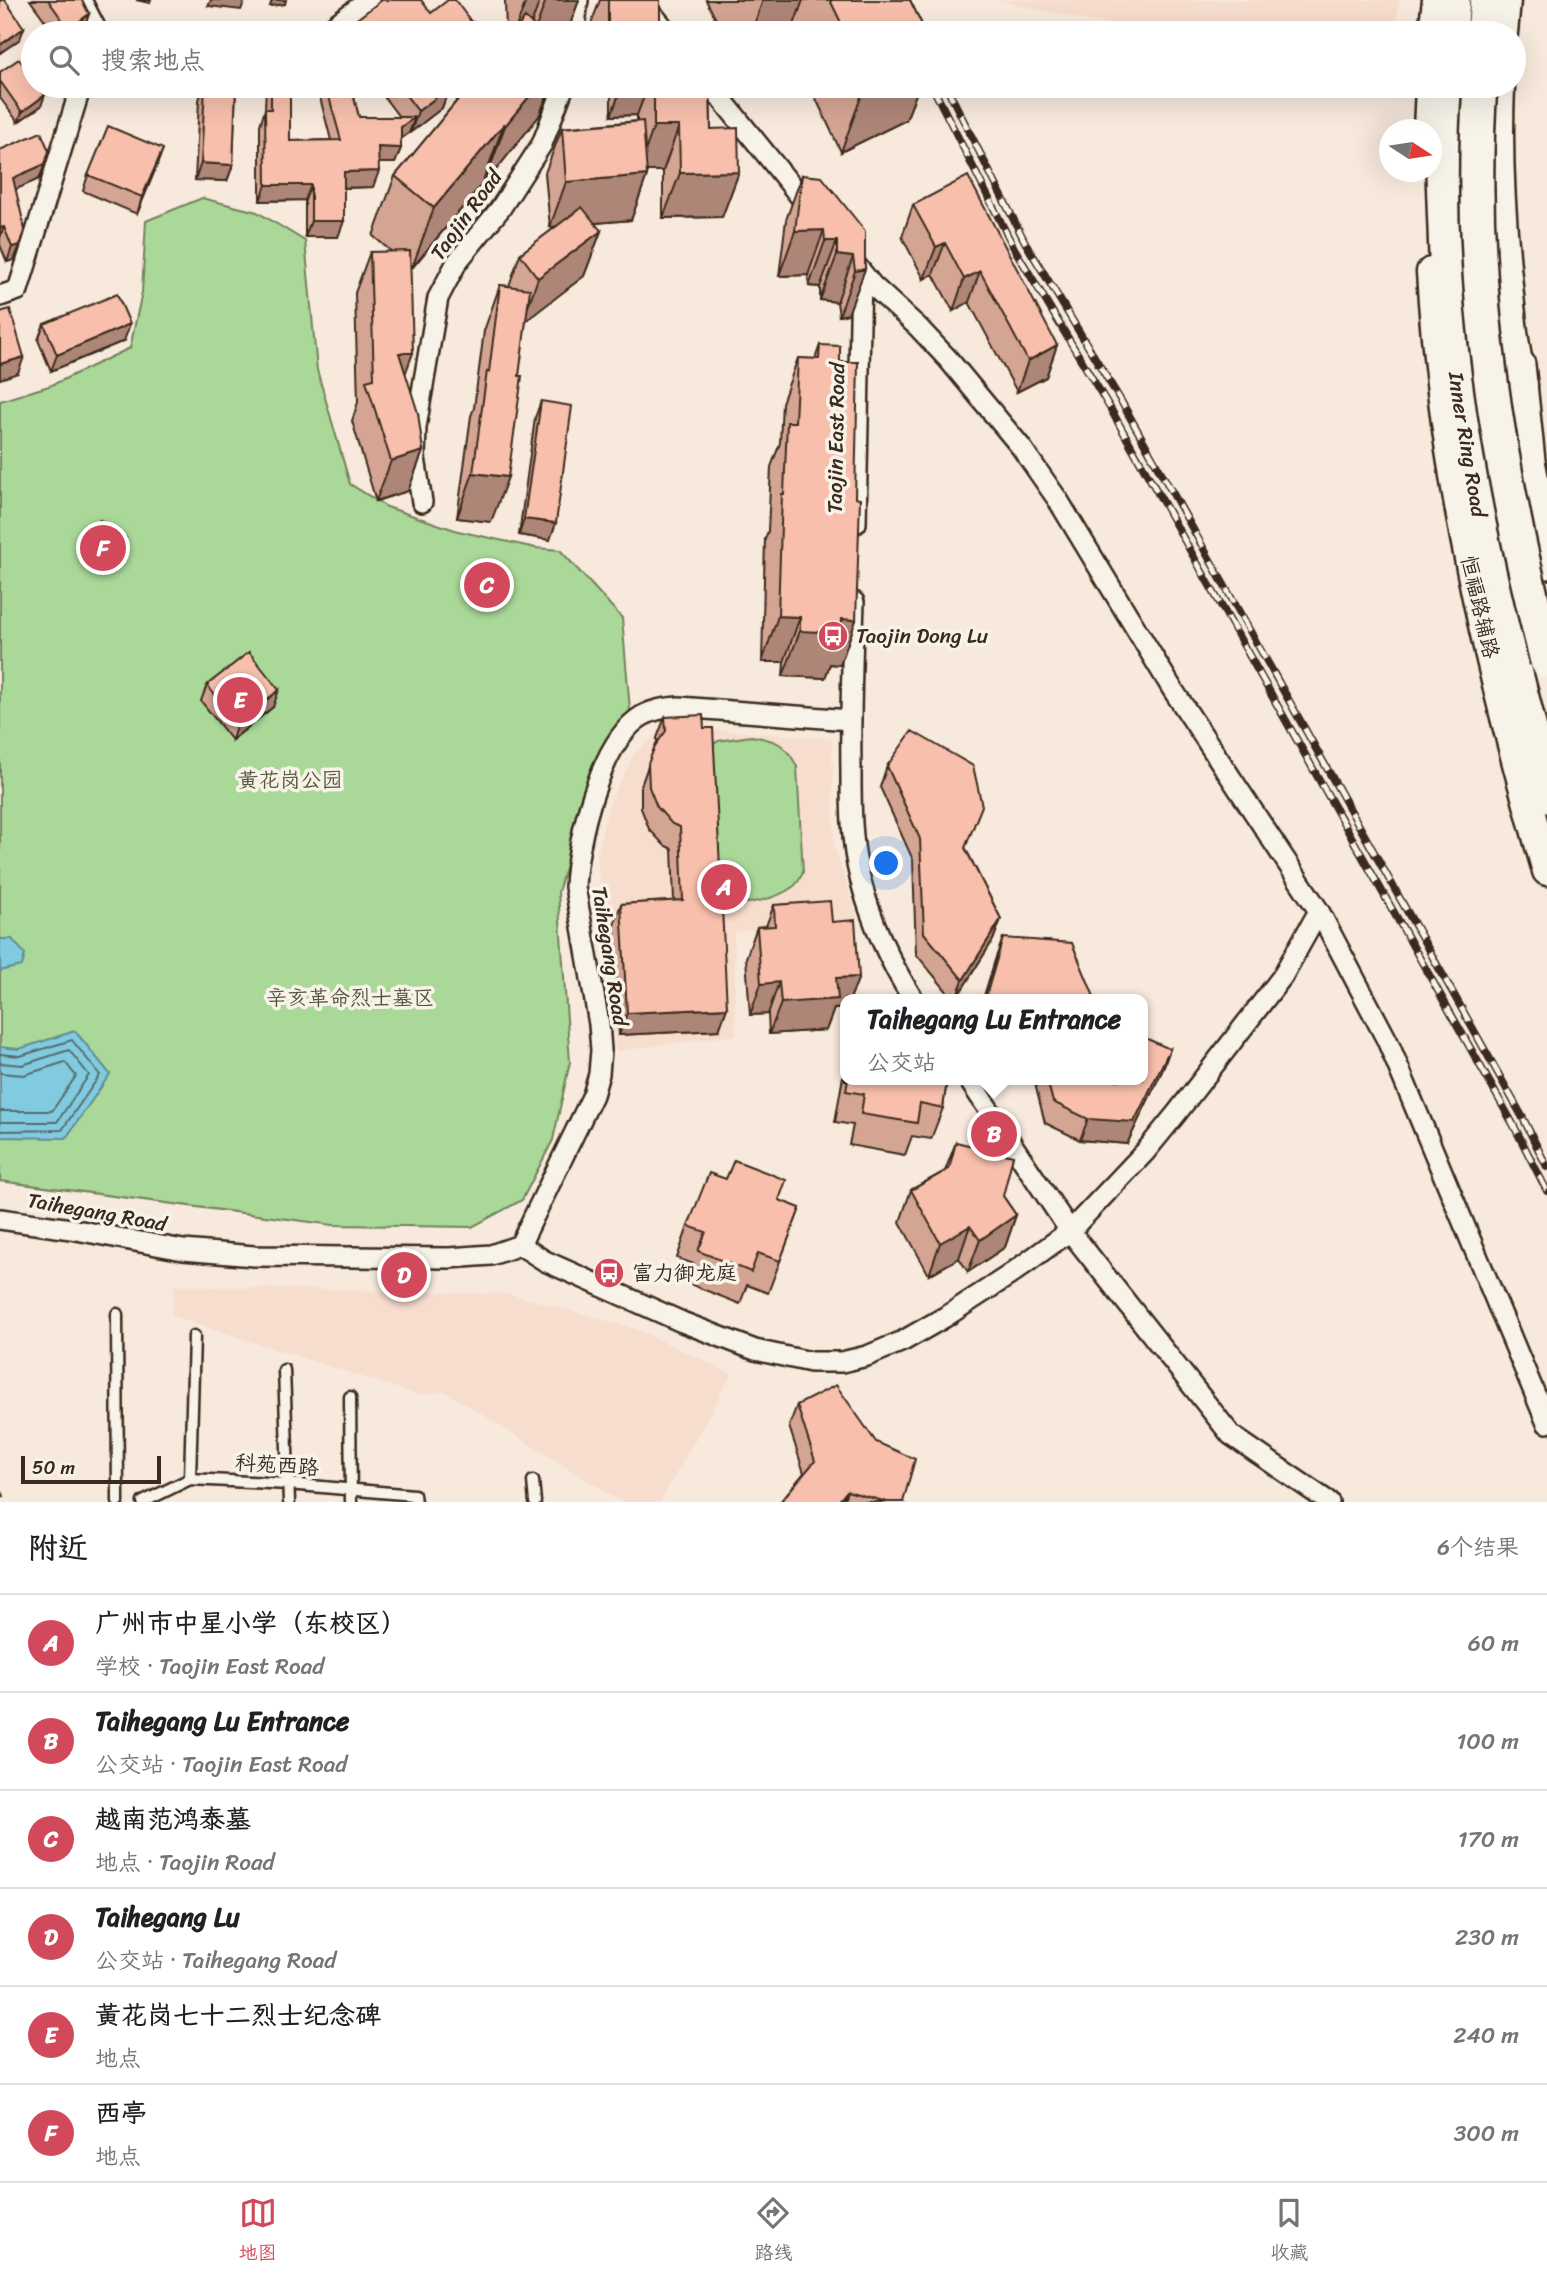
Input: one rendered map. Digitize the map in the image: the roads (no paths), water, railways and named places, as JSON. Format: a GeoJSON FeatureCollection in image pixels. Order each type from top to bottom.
{"type":"FeatureCollection","features":[{"type":"Feature","properties":{"kind":"highway"},"geometry":{"type":"LineString","coordinates":[[1451,21],[1453,0]]}},
{"type":"Feature","properties":{"kind":"highway"},"geometry":{"type":"LineString","coordinates":[[1485,21],[1487,0]]}},
{"type":"Feature","properties":{"kind":"highway","name":"Inner Ring Road"},"geometry":{"type":"LineString","coordinates":[[1446,98],[1443,174],[1447,283],[1458,391],[1486,555],[1547,796]]}},
{"type":"Feature","properties":{"kind":"highway","name":"Inner Ring Road"},"geometry":{"type":"LineString","coordinates":[[1480,98],[1480,281],[1490,378],[1514,521],[1547,661]]}},
{"type":"Feature","properties":{"kind":"highway"},"geometry":{"type":"LineString","coordinates":[[1518,365],[1528,461],[1547,562]]}},
{"type":"Feature","properties":{"kind":"main road"},"geometry":{"type":"LineString","coordinates":[[1434,21],[1437,0]]}},
{"type":"Feature","properties":{"kind":"main road"},"geometry":{"type":"LineString","coordinates":[[1504,21],[1506,0]]}},
{"type":"Feature","properties":{"kind":"main road"},"geometry":{"type":"LineString","coordinates":[[1428,119],[1429,98]]}},
{"type":"Feature","properties":{"kind":"main road"},"geometry":{"type":"LineString","coordinates":[[1500,98],[1499,165],[1505,262],[1518,365],[1547,486]]}},
{"type":"Feature","properties":{"kind":"main road","name":"恒福路辅路"},"geometry":{"type":"LineString","coordinates":[[1428,182],[1434,321],[1441,400],[1452,475],[1489,649],[1528,807],[1547,871]]}},
{"type":"Feature","properties":{"kind":"street"},"geometry":{"type":"LineString","coordinates":[[81,0],[92,21]]}},
{"type":"Feature","properties":{"kind":"street"},"geometry":{"type":"LineString","coordinates":[[340,21],[369,0]]}},
{"type":"Feature","properties":{"kind":"street"},"geometry":{"type":"LineString","coordinates":[[575,21],[578,0]]}},
{"type":"Feature","properties":{"kind":"street"},"geometry":{"type":"LineString","coordinates":[[641,0],[658,21]]}},
{"type":"Feature","properties":{"kind":"street"},"geometry":{"type":"LineString","coordinates":[[0,296],[18,290],[77,98]]}},
{"type":"Feature","properties":{"kind":"street","name":"Taojin Road"},"geometry":{"type":"LineString","coordinates":[[422,502],[415,458],[416,427],[438,298],[457,262],[500,209],[542,144],[559,98]]}},
{"type":"Feature","properties":{"kind":"street"},"geometry":{"type":"LineString","coordinates":[[720,98],[819,220]]}},
{"type":"Feature","properties":{"kind":"street"},"geometry":{"type":"LineString","coordinates":[[836,241],[872,285],[948,359],[1021,447],[1058,500],[1173,690],[1319,911],[1387,1040],[1547,1423]]}},
{"type":"Feature","properties":{"kind":"street","name":"Taojin East Road"},"geometry":{"type":"LineString","coordinates":[[856,543],[861,272]]}},
{"type":"Feature","properties":{"kind":"street"},"geometry":{"type":"LineString","coordinates":[[855,584],[850,720],[853,844],[871,915],[886,951],[910,994]]}},
{"type":"Feature","properties":{"kind":"street","name":"Taihegang Road"},"geometry":{"type":"LineString","coordinates":[[0,1219],[183,1250],[254,1255],[449,1258],[491,1255],[520,1245],[593,1095],[599,1074],[599,1024],[575,887],[576,870],[593,796],[619,739],[641,716],[658,709],[679,707],[850,720]]}},
{"type":"Feature","properties":{"kind":"street"},"geometry":{"type":"LineString","coordinates":[[520,1245],[568,1271],[720,1338],[783,1357],[811,1362],[842,1362],[891,1346],[945,1317],[1070,1231],[1146,1152],[1176,1114],[1282,977],[1319,911]]}},
{"type":"Feature","properties":{"kind":"street"},"geometry":{"type":"LineString","coordinates":[[972,1085],[1070,1231],[1231,1435],[1329,1502]]}},
{"type":"Feature","properties":{"kind":"lane"},"geometry":{"type":"LineString","coordinates":[[117,1314],[118,1502]]}},
{"type":"Feature","properties":{"kind":"lane"},"geometry":{"type":"LineString","coordinates":[[190,1479],[194,1336]]}},
{"type":"Feature","properties":{"kind":"lane"},"geometry":{"type":"LineString","coordinates":[[284,1370],[289,1502]]}},
{"type":"Feature","properties":{"kind":"lane"},"geometry":{"type":"LineString","coordinates":[[350,1397],[351,1502]]}},
{"type":"Feature","properties":{"kind":"lane","name":"科苑西路"},"geometry":{"type":"LineString","coordinates":[[143,1502],[190,1479],[288,1484],[414,1499]]}},
{"type":"Feature","properties":{"kind":"lane"},"geometry":{"type":"LineString","coordinates":[[533,1481],[535,1502]]}},
{"type":"Feature","properties":{"kind":"water"},"geometry":{"type":"Polygon","coordinates":[[[0,939],[12,939],[25,954],[22,966],[0,971],[0,939]]]}},
{"type":"Feature","properties":{"kind":"water"},"geometry":{"type":"Polygon","coordinates":[[[75,1031],[110,1074],[66,1138],[0,1137],[0,1047],[19,1049],[75,1031]]]}},
{"type":"Feature","properties":{"kind":"railway"},"geometry":{"type":"LineString","coordinates":[[938,98],[1014,248],[1110,408],[1513,1124],[1547,1191]]}},
{"type":"Feature","properties":{"kind":"railway"},"geometry":{"type":"LineString","coordinates":[[952,98],[1025,242],[1121,401],[1523,1118],[1547,1167]]}},
{"type":"Feature","properties":{"kind":"place","name":"西亭"},"geometry":{"type":"Point","coordinates":[103,548]}},
{"type":"Feature","properties":{"kind":"place","name":"越南范鸿泰墓"},"geometry":{"type":"Point","coordinates":[487,585]}},
{"type":"Feature","properties":{"kind":"place","name":"Taojin Dong Lu"},"geometry":{"type":"Point","coordinates":[833,636]}},
{"type":"Feature","properties":{"kind":"place","name":"黄花岗七十二烈士纪念碑"},"geometry":{"type":"Point","coordinates":[240,700]}},
{"type":"Feature","properties":{"kind":"place","name":"广州市中星小学（东校区）"},"geometry":{"type":"Point","coordinates":[724,887]}},
{"type":"Feature","properties":{"kind":"place","name":"Taihegang Lu Entrance"},"geometry":{"type":"Point","coordinates":[994,1134]}},
{"type":"Feature","properties":{"kind":"place","name":"富力御龙庭"},"geometry":{"type":"Point","coordinates":[609,1273]}},
{"type":"Feature","properties":{"kind":"place","name":"Taihegang Lu"},"geometry":{"type":"Point","coordinates":[404,1275]}},
{"type":"Feature","properties":{"kind":"park label","name":"黄花岗公园"},"geometry":{"type":"Point","coordinates":[290,780]}},
{"type":"Feature","properties":{"kind":"park label","name":"辛亥革命烈士墓区"},"geometry":{"type":"Point","coordinates":[350,998]}}]}
